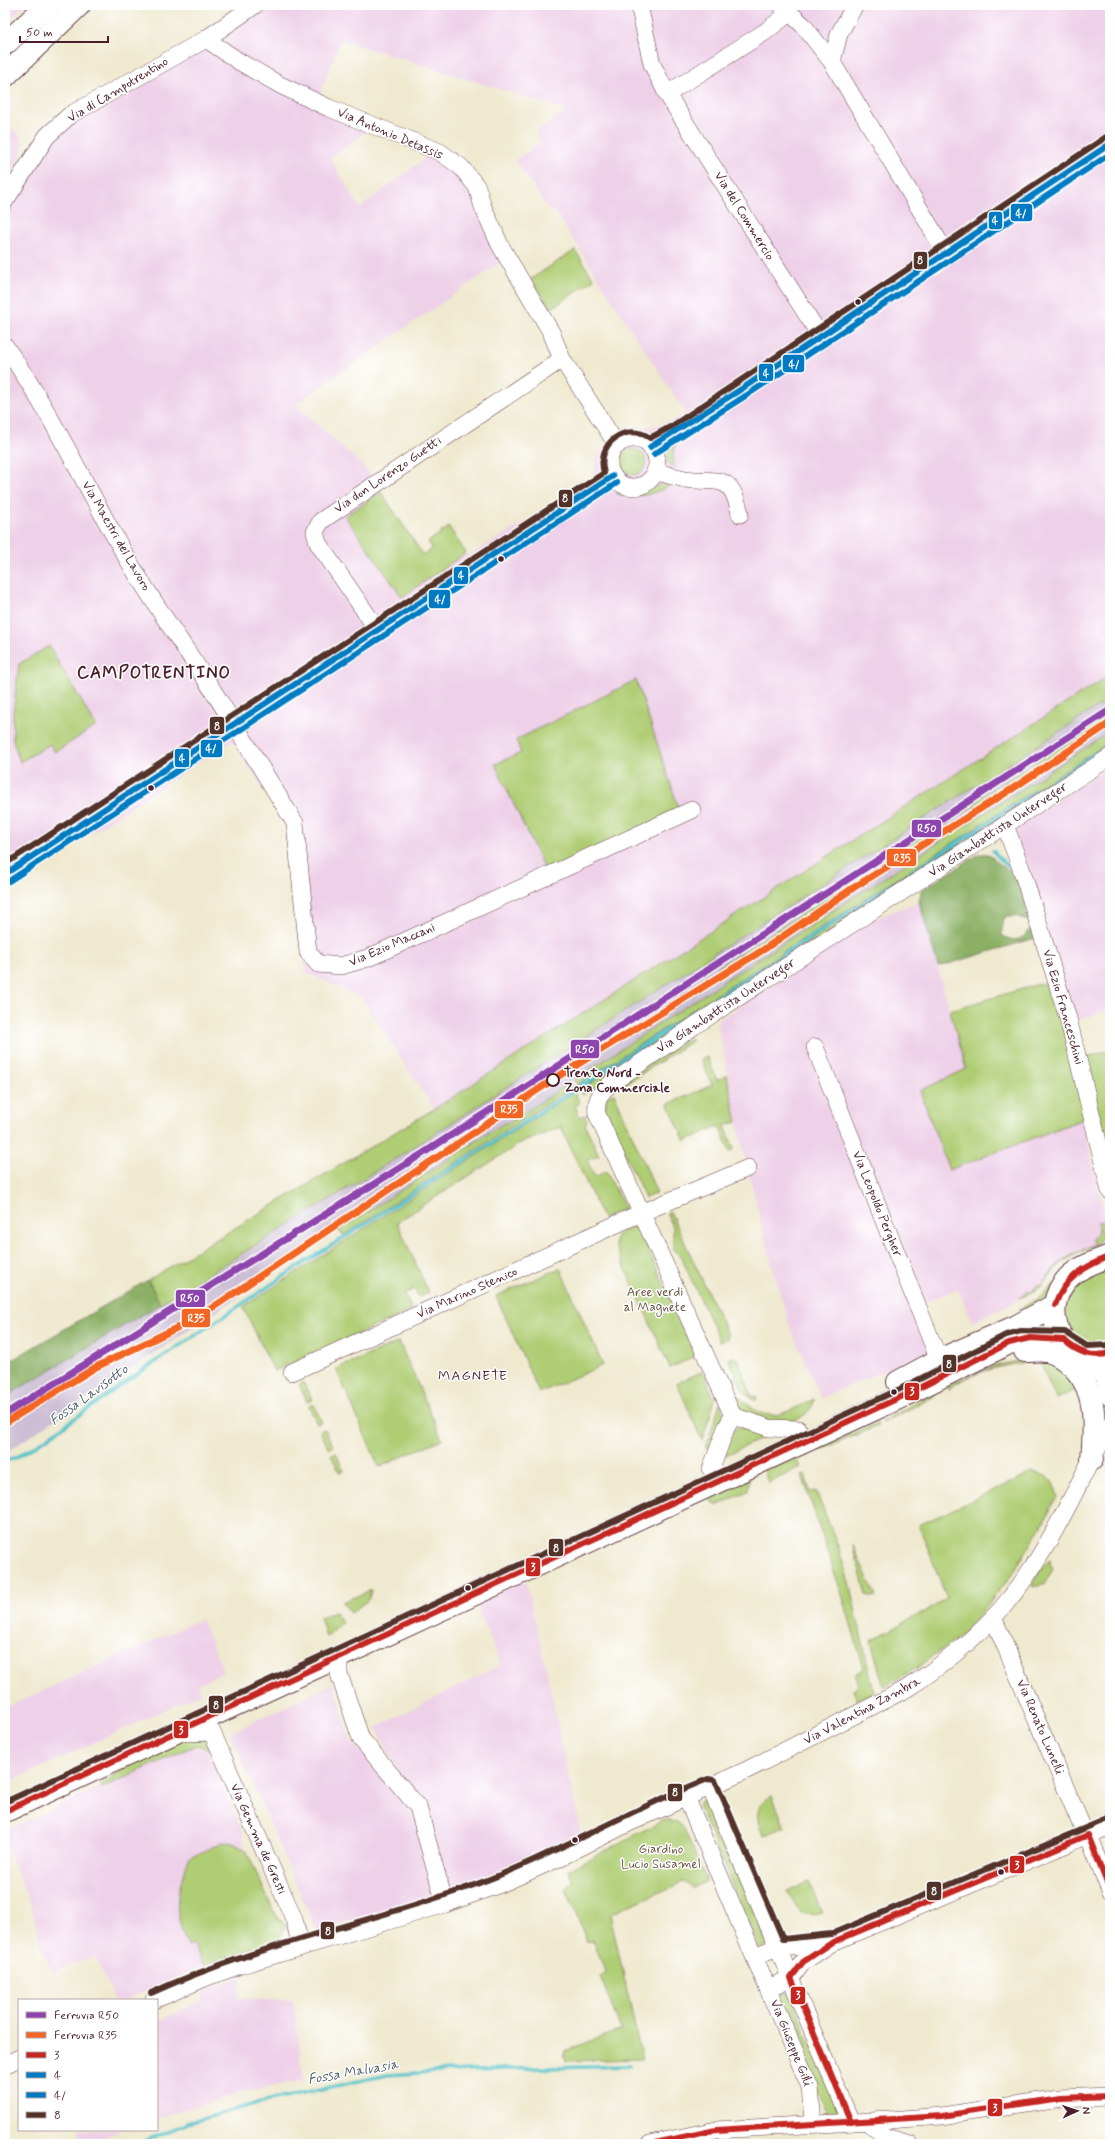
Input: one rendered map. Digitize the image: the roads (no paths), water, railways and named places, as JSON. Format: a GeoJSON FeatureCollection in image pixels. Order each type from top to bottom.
{"type":"FeatureCollection","features":[{"type":"Feature","properties":{"kind":"main road"},"geometry":{"type":"LineString","coordinates":[[5,28],[33,5]]}},
{"type":"Feature","properties":{"kind":"main road"},"geometry":{"type":"LineString","coordinates":[[5,44],[48,5]]}},
{"type":"Feature","properties":{"kind":"main road"},"geometry":{"type":"LineString","coordinates":[[5,63],[68,5]]}},
{"type":"Feature","properties":{"kind":"main road"},"geometry":{"type":"LineString","coordinates":[[5,76],[79,5]]}},
{"type":"Feature","properties":{"kind":"main road"},"geometry":{"type":"LineString","coordinates":[[1108,1255],[1070,1277],[1063,1285],[1055,1305],[1055,1323],[1064,1340],[1075,1349],[1085,1354],[1110,1353]]}},
{"type":"Feature","properties":{"kind":"main road"},"geometry":{"type":"LineString","coordinates":[[5,1795],[798,1429],[906,1378],[939,1360],[1017,1326],[1055,1305]]}},
{"type":"Feature","properties":{"kind":"main road"},"geometry":{"type":"LineString","coordinates":[[5,1811],[136,1751],[179,1729],[341,1664],[1009,1343],[1021,1339],[1039,1338],[1064,1340]]}},
{"type":"Feature","properties":{"kind":"main road"},"geometry":{"type":"LineString","coordinates":[[977,1359],[1014,1351],[1048,1351],[1062,1357],[1073,1366],[1089,1391],[1094,1411],[1092,1458]]}},
{"type":"Feature","properties":{"kind":"street","name":"Via di Campotrentino"},"geometry":{"type":"LineString","coordinates":[[5,201],[47,136],[70,115],[206,39],[255,5]]}},
{"type":"Feature","properties":{"kind":"street","name":"Via del Commercio"},"geometry":{"type":"LineString","coordinates":[[639,5],[652,64],[667,94],[821,337]]}},
{"type":"Feature","properties":{"kind":"street"},"geometry":{"type":"LineString","coordinates":[[832,62],[839,34],[855,5]]}},
{"type":"Feature","properties":{"kind":"street"},"geometry":{"type":"LineString","coordinates":[[667,94],[766,32],[785,9],[803,25],[832,62],[946,253]]}},
{"type":"Feature","properties":{"kind":"street","name":"Via Antonio Detassis"},"geometry":{"type":"LineString","coordinates":[[206,39],[240,62],[280,85],[329,108],[440,152],[461,167],[477,187],[483,207],[500,245],[551,332],[562,359],[617,445]]}},
{"type":"Feature","properties":{"kind":"street"},"geometry":{"type":"LineString","coordinates":[[650,447],[691,423],[1110,144]]}},
{"type":"Feature","properties":{"kind":"street","name":"Via Maestri del Lavoro"},"geometry":{"type":"LineString","coordinates":[[5,346],[37,393],[102,516],[137,576],[236,728]]}},
{"type":"Feature","properties":{"kind":"street","name":"Via don Lorenzo Guetti"},"geometry":{"type":"LineString","coordinates":[[377,629],[318,543],[315,532],[320,521],[562,359]]}},
{"type":"Feature","properties":{"kind":"street"},"geometry":{"type":"LineString","coordinates":[[635,439],[644,442],[650,447],[656,458],[655,471],[647,482],[634,486],[621,483],[613,476],[609,466],[609,458],[617,445],[626,440],[635,439]]}},
{"type":"Feature","properties":{"kind":"street"},"geometry":{"type":"LineString","coordinates":[[655,471],[686,479],[709,479],[723,482],[732,490],[738,502],[740,514]]}},
{"type":"Feature","properties":{"kind":"street"},"geometry":{"type":"LineString","coordinates":[[5,874],[236,728],[377,629],[613,476]]}},
{"type":"Feature","properties":{"kind":"street","name":"Via Ezio Maccani"},"geometry":{"type":"LineString","coordinates":[[236,728],[295,823],[308,952],[318,964],[341,966],[368,958],[692,810]]}},
{"type":"Feature","properties":{"kind":"street","name":"Via Giambattista Unterveger"},"geometry":{"type":"LineString","coordinates":[[734,1416],[597,1114],[596,1103],[603,1089],[694,1026],[1110,757]]}},
{"type":"Feature","properties":{"kind":"street","name":"Via Ezio Franceschini"},"geometry":{"type":"LineString","coordinates":[[1005,825],[1022,871],[1068,1018],[1110,1192]]}},
{"type":"Feature","properties":{"kind":"street","name":"Via Leopoldo Pergher"},"geometry":{"type":"LineString","coordinates":[[815,1047],[939,1360]]}},
{"type":"Feature","properties":{"kind":"street","name":"Via Marino Stenico"},"geometry":{"type":"LineString","coordinates":[[292,1372],[641,1213],[748,1168]]}},
{"type":"Feature","properties":{"kind":"street"},"geometry":{"type":"LineString","coordinates":[[1085,1354],[1104,1378],[1110,1398]]}},
{"type":"Feature","properties":{"kind":"street"},"geometry":{"type":"LineString","coordinates":[[711,1469],[726,1428],[734,1416],[770,1428],[798,1429]]}},
{"type":"Feature","properties":{"kind":"street","name":"Via Valentina Zambra"},"geometry":{"type":"LineString","coordinates":[[156,1999],[207,1977],[445,1904],[548,1863],[873,1708],[906,1689],[949,1658],[993,1617],[1025,1578],[1050,1540],[1110,1426]]}},
{"type":"Feature","properties":{"kind":"street","name":"Via Renato Lunelli"},"geometry":{"type":"LineString","coordinates":[[993,1617],[1110,1891]]}},
{"type":"Feature","properties":{"kind":"street"},"geometry":{"type":"LineString","coordinates":[[341,1664],[361,1739],[418,1807],[445,1904]]}},
{"type":"Feature","properties":{"kind":"street","name":"Via Gemma de Gresti"},"geometry":{"type":"LineString","coordinates":[[179,1729],[188,1733],[212,1732],[294,1919],[301,1947]]}},
{"type":"Feature","properties":{"kind":"street","name":"Via Giuseppe Gilli"},"geometry":{"type":"LineString","coordinates":[[710,1787],[851,2122]]}},
{"type":"Feature","properties":{"kind":"street","name":"Via Giuseppe Gilli"},"geometry":{"type":"LineString","coordinates":[[686,1797],[810,2087],[813,2124]]}},
{"type":"Feature","properties":{"kind":"street"},"geometry":{"type":"LineString","coordinates":[[791,1978],[803,1962],[833,1942],[1110,1826]]}},
{"type":"Feature","properties":{"kind":"street"},"geometry":{"type":"LineString","coordinates":[[754,1956],[778,1946],[798,1947],[833,1942]]}},
{"type":"Feature","properties":{"kind":"street","name":"Via Giuseppe Gilli"},"geometry":{"type":"LineString","coordinates":[[768,1988],[791,1978]]}},
{"type":"Feature","properties":{"kind":"street"},"geometry":{"type":"LineString","coordinates":[[5,2064],[18,2058]]}},
{"type":"Feature","properties":{"kind":"street"},"geometry":{"type":"LineString","coordinates":[[650,2144],[716,2130],[868,2122],[942,2116],[1059,2098],[1110,2096]]}},
{"type":"Feature","properties":{"kind":"street"},"geometry":{"type":"LineString","coordinates":[[868,2122],[883,2136],[910,2144]]}},
{"type":"Feature","properties":{"kind":"water"},"geometry":{"type":"Polygon","coordinates":[[[1110,742],[1110,747],[960,844],[961,849],[953,848],[580,1090],[577,1085],[1110,742]]]}},
{"type":"Feature","properties":{"kind":"waterway"},"geometry":{"type":"LineString","coordinates":[[993,851],[1005,864],[1014,868]]}},
{"type":"Feature","properties":{"kind":"waterway","name":"Fossa Lavisotto"},"geometry":{"type":"LineString","coordinates":[[5,1461],[17,1457],[46,1439],[134,1376],[296,1268],[581,1086]]}},
{"type":"Feature","properties":{"kind":"waterway","name":"Fossa Malvasia"},"geometry":{"type":"LineString","coordinates":[[137,2144],[188,2123],[269,2100],[387,2075],[469,2070],[629,2066]]}},
{"type":"Feature","properties":{"kind":"rail line","name":"R50"},"geometry":{"type":"LineString","coordinates":[[5,1414],[422,1154],[1110,710]]}},
{"type":"Feature","properties":{"kind":"rail line","name":"R35"},"geometry":{"type":"LineString","coordinates":[[5,1423],[96,1367],[191,1321],[215,1306],[554,1079],[763,950],[853,888],[1012,789],[1110,723]]}},
{"type":"Feature","properties":{"kind":"place","name":"Trento Nord - Zona Commerciale"},"geometry":{"type":"Point","coordinates":[553,1080]}},
{"type":"Feature","properties":{"kind":"district","name":"CAMPOTRENTINO"},"geometry":{"type":"Point","coordinates":[154,673]}},
{"type":"Feature","properties":{"kind":"district","name":"MAGNETE"},"geometry":{"type":"Point","coordinates":[473,1376]}},
{"type":"Feature","properties":{"kind":"park label","name":"Aree verdi al Magnete"},"geometry":{"type":"Point","coordinates":[655,1300]}},
{"type":"Feature","properties":{"kind":"park label","name":"Giardino Lucio Susamel"},"geometry":{"type":"Point","coordinates":[661,1856]}}]}
